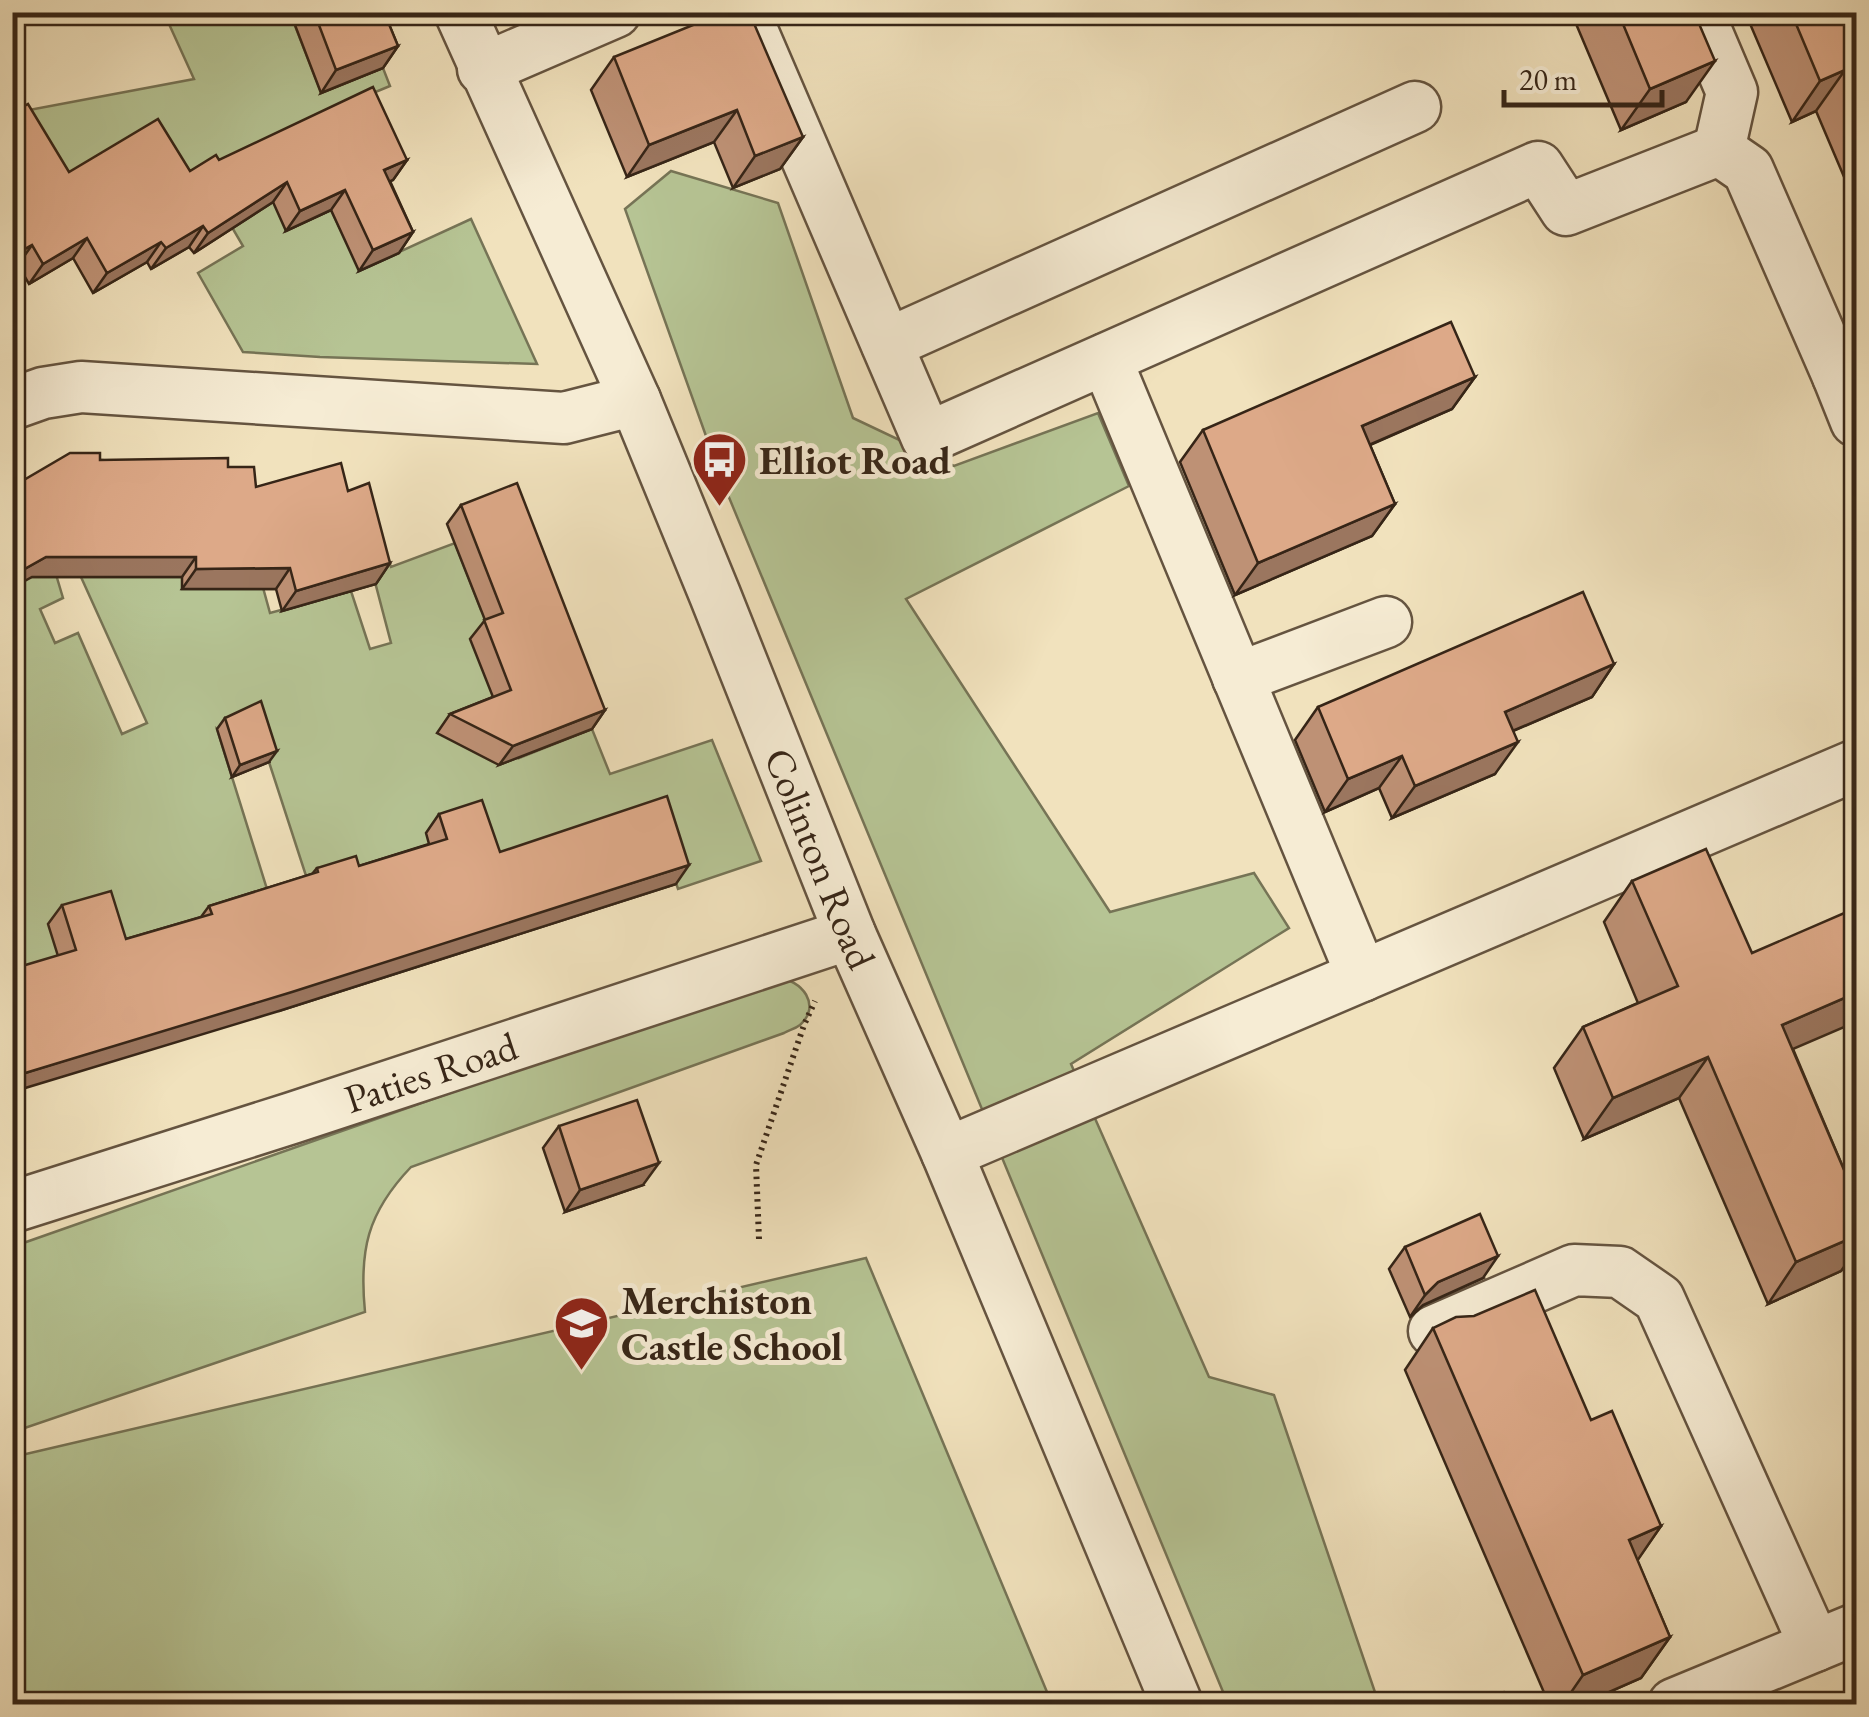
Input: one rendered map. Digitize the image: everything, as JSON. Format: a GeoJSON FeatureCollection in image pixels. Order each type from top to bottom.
{"type":"FeatureCollection","features":[{"type":"Feature","properties":{"kind":"street","name":"Colinton Road"},"geometry":{"type":"LineString","coordinates":[[460,12],[635,400],[850,934],[947,1153],[1177,1704]]}},
{"type":"Feature","properties":{"kind":"street"},"geometry":{"type":"LineString","coordinates":[[483,69],[615,12]]}},
{"type":"Feature","properties":{"kind":"street"},"geometry":{"type":"LineString","coordinates":[[744,12],[927,438],[1538,167],[1566,210],[1719,150]]}},
{"type":"Feature","properties":{"kind":"street"},"geometry":{"type":"LineString","coordinates":[[1698,12],[1732,92],[1719,150]]}},
{"type":"Feature","properties":{"kind":"street"},"geometry":{"type":"LineString","coordinates":[[886,344],[1414,108]]}},
{"type":"Feature","properties":{"kind":"street"},"geometry":{"type":"LineString","coordinates":[[1719,150],[1748,170],[1850,388]]}},
{"type":"Feature","properties":{"kind":"street"},"geometry":{"type":"LineString","coordinates":[[1106,359],[1362,976]]}},
{"type":"Feature","properties":{"kind":"street"},"geometry":{"type":"LineString","coordinates":[[12,404],[43,393],[81,387],[564,418],[635,400]]}},
{"type":"Feature","properties":{"kind":"street"},"geometry":{"type":"LineString","coordinates":[[1238,678],[1386,622]]}},
{"type":"Feature","properties":{"kind":"street"},"geometry":{"type":"LineString","coordinates":[[947,1153],[1856,765]]}},
{"type":"Feature","properties":{"kind":"street","name":"Paties Road"},"geometry":{"type":"LineString","coordinates":[[12,1207],[850,934]]}},
{"type":"Feature","properties":{"kind":"street"},"geometry":{"type":"LineString","coordinates":[[1434,1331],[1574,1270],[1620,1272],[1659,1299],[1836,1638],[1674,1704]]}},
{"type":"Feature","properties":{"kind":"path"},"geometry":{"type":"LineString","coordinates":[[759,1240],[756,1165],[804,1025],[850,934]]}},
{"type":"Feature","properties":{"kind":"green space"},"geometry":{"type":"Polygon","coordinates":[[[164,13],[290,13],[321,92],[383,68],[390,86],[356,100],[286,230],[331,210],[360,270],[471,219],[537,364],[243,352],[198,273],[243,246],[202,176],[127,227],[13,125],[13,113],[194,79],[164,13]]]}},
{"type":"Feature","properties":{"kind":"green space"},"geometry":{"type":"Polygon","coordinates":[[[671,171],[778,203],[853,418],[954,466],[1098,413],[1129,486],[906,599],[1110,912],[1254,873],[1289,928],[1071,1064],[1209,1377],[1274,1395],[1379,1704],[1228,1704],[721,478],[625,209],[671,171]]]}},
{"type":"Feature","properties":{"kind":"green space"},"geometry":{"type":"Polygon","coordinates":[[[373,520],[391,567],[455,543],[481,610],[536,589],[519,758],[592,729],[610,774],[712,740],[761,861],[678,889],[654,816],[487,870],[434,857],[309,885],[269,762],[217,729],[271,902],[13,984],[12,587],[43,531],[63,598],[40,609],[55,643],[78,633],[122,734],[147,723],[81,577],[254,555],[270,613],[351,591],[370,649],[391,643],[360,525],[373,520]]]}},
{"type":"Feature","properties":{"kind":"green space"},"geometry":{"type":"Polygon","coordinates":[[[777,978],[801,988],[809,1002],[806,1018],[796,1028],[411,1167],[384,1200],[369,1234],[363,1270],[365,1312],[13,1432],[12,1247],[777,978]]]}},
{"type":"Feature","properties":{"kind":"green space","name":"Merchiston Castle School"},"geometry":{"type":"Polygon","coordinates":[[[866,1258],[1052,1704],[13,1704],[13,1457],[866,1258]]]}},
{"type":"Feature","properties":{"kind":"green space"},"geometry":{"type":"Polygon","coordinates":[[[1504,1692],[1508,1704],[1394,1704],[1504,1692]]]}},
{"type":"Feature","properties":{"kind":"building"},"geometry":{"type":"Polygon","coordinates":[[[314,12],[384,12],[398,46],[336,70],[314,12]]]}},
{"type":"Feature","properties":{"kind":"building"},"geometry":{"type":"Polygon","coordinates":[[[725,12],[749,12],[803,137],[755,156],[737,110],[649,145],[614,57],[725,12]]]}},
{"type":"Feature","properties":{"kind":"building"},"geometry":{"type":"Polygon","coordinates":[[[1618,12],[1694,12],[1715,61],[1650,89],[1618,12]]]}},
{"type":"Feature","properties":{"kind":"building"},"geometry":{"type":"Polygon","coordinates":[[[1791,12],[1856,12],[1856,96],[1845,70],[1820,81],[1791,12]]]}},
{"type":"Feature","properties":{"kind":"building"},"geometry":{"type":"Polygon","coordinates":[[[373,87],[407,160],[384,170],[413,232],[373,250],[345,190],[300,211],[287,182],[208,233],[203,226],[166,248],[161,242],[107,273],[87,238],[43,264],[32,245],[12,256],[12,113],[28,104],[69,172],[158,119],[190,171],[216,155],[219,160],[373,87]]]}},
{"type":"Feature","properties":{"kind":"building"},"geometry":{"type":"Polygon","coordinates":[[[1451,322],[1475,377],[1362,426],[1395,504],[1258,563],[1203,430],[1451,322]]]}},
{"type":"Feature","properties":{"kind":"building"},"geometry":{"type":"Polygon","coordinates":[[[70,453],[100,453],[100,460],[228,458],[228,467],[254,467],[256,487],[341,463],[348,491],[369,483],[390,563],[296,591],[290,568],[196,569],[196,557],[46,557],[12,576],[12,487],[70,453]]]}},
{"type":"Feature","properties":{"kind":"building"},"geometry":{"type":"Polygon","coordinates":[[[517,483],[605,710],[513,746],[450,714],[511,690],[484,620],[503,613],[461,505],[517,483]]]}},
{"type":"Feature","properties":{"kind":"building"},"geometry":{"type":"Polygon","coordinates":[[[1583,592],[1614,664],[1505,712],[1518,742],[1415,786],[1402,756],[1348,779],[1318,707],[1583,592]]]}},
{"type":"Feature","properties":{"kind":"building"},"geometry":{"type":"Polygon","coordinates":[[[261,701],[277,751],[240,765],[225,718],[261,701]]]}},
{"type":"Feature","properties":{"kind":"building"},"geometry":{"type":"Polygon","coordinates":[[[667,796],[689,865],[12,1077],[12,969],[76,950],[62,905],[111,891],[126,939],[212,914],[209,906],[318,872],[317,868],[356,856],[359,866],[447,839],[439,814],[482,800],[500,852],[667,796]]]}},
{"type":"Feature","properties":{"kind":"building"},"geometry":{"type":"Polygon","coordinates":[[[1706,849],[1752,953],[1856,908],[1856,993],[1782,1025],[1856,1198],[1856,1236],[1796,1262],[1708,1057],[1613,1098],[1583,1027],[1678,986],[1632,881],[1706,849]]]}},
{"type":"Feature","properties":{"kind":"building"},"geometry":{"type":"Polygon","coordinates":[[[637,1100],[659,1163],[580,1190],[559,1126],[637,1100]]]}},
{"type":"Feature","properties":{"kind":"building"},"geometry":{"type":"Polygon","coordinates":[[[1480,1214],[1498,1256],[1438,1282],[1425,1295],[1405,1247],[1480,1214]]]}},
{"type":"Feature","properties":{"kind":"building"},"geometry":{"type":"Polygon","coordinates":[[[1535,1290],[1591,1420],[1612,1411],[1661,1526],[1629,1540],[1670,1637],[1583,1675],[1433,1328],[1456,1317],[1474,1316],[1535,1290]]]}},
{"type":"Feature","properties":{"kind":"place","name":"Elliot Road"},"geometry":{"type":"Point","coordinates":[720,509]}},
{"type":"Feature","properties":{"kind":"place","name":"Merchiston Castle School"},"geometry":{"type":"Point","coordinates":[582,1372]}}]}
